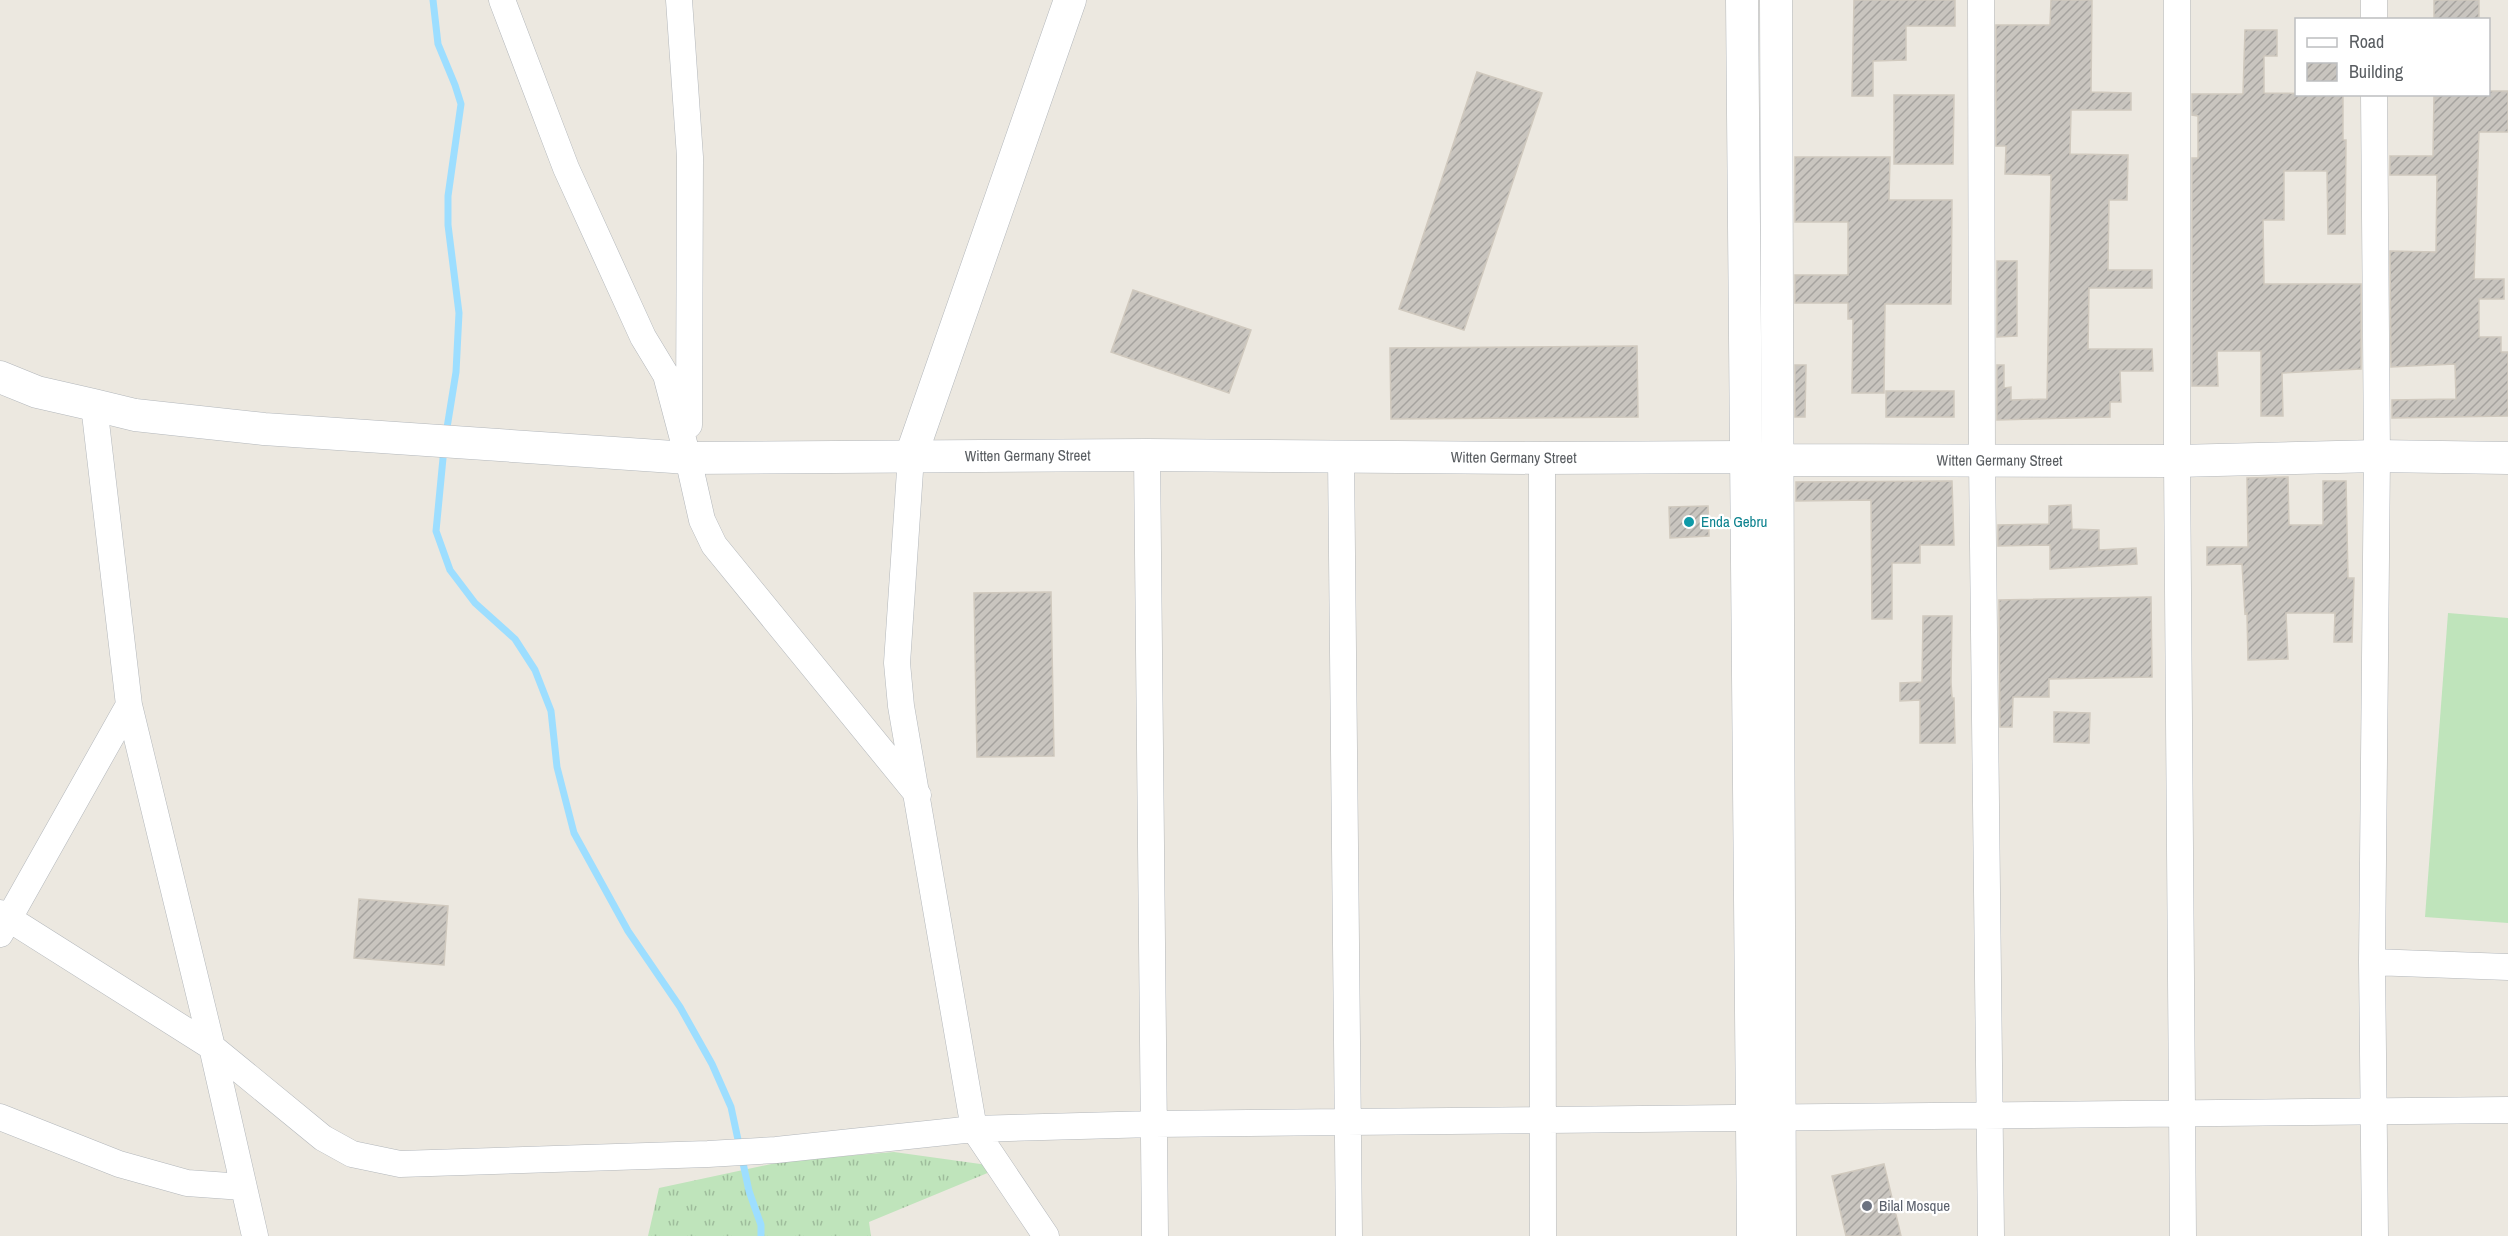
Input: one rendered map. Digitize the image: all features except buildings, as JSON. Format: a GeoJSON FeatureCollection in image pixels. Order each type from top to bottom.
{"type":"FeatureCollection","features":[{"type":"Feature","properties":{"kind":"street"},"geometry":{"type":"LineString","coordinates":[[502,0],[566,168],[644,337],[666,375],[702,520],[714,545],[918,795]]}},
{"type":"Feature","properties":{"kind":"street"},"geometry":{"type":"LineString","coordinates":[[679,0],[690,157],[688,458]]}},
{"type":"Feature","properties":{"kind":"street"},"geometry":{"type":"LineString","coordinates":[[1046,1236],[974,1129],[901,706],[897,663],[911,456],[1070,0]]}},
{"type":"Feature","properties":{"kind":"street"},"geometry":{"type":"LineString","coordinates":[[1742,0],[1746,457],[1765,1118],[1780,1236]]}},
{"type":"Feature","properties":{"kind":"street"},"geometry":{"type":"LineString","coordinates":[[1753,1236],[1765,1118],[1777,460],[1776,0]]}},
{"type":"Feature","properties":{"kind":"street"},"geometry":{"type":"LineString","coordinates":[[1981,0],[1982,459],[1991,1236]]}},
{"type":"Feature","properties":{"kind":"street"},"geometry":{"type":"LineString","coordinates":[[2177,0],[2177,461],[2183,1236]]}},
{"type":"Feature","properties":{"kind":"street"},"geometry":{"type":"LineString","coordinates":[[2374,0],[2374,18]]}},
{"type":"Feature","properties":{"kind":"street"},"geometry":{"type":"LineString","coordinates":[[2374,96],[2377,456],[2372,962],[2375,1236]]}},
{"type":"Feature","properties":{"kind":"street","name":"Witten Germany Street"},"geometry":{"type":"LineString","coordinates":[[0,377],[37,392],[135,415],[520,447],[688,458],[1147,455],[2177,461],[2377,456],[2508,458]]}},
{"type":"Feature","properties":{"kind":"street"},"geometry":{"type":"LineString","coordinates":[[94,405],[129,705],[255,1236]]}},
{"type":"Feature","properties":{"kind":"street"},"geometry":{"type":"LineString","coordinates":[[1147,455],[1155,1236]]}},
{"type":"Feature","properties":{"kind":"street"},"geometry":{"type":"LineString","coordinates":[[1341,457],[1349,1236]]}},
{"type":"Feature","properties":{"kind":"street"},"geometry":{"type":"LineString","coordinates":[[1542,458],[1543,1236]]}},
{"type":"Feature","properties":{"kind":"street"},"geometry":{"type":"LineString","coordinates":[[129,705],[3,921],[212,1047],[323,1138],[352,1154],[400,1164],[708,1154],[776,1150],[974,1129],[1154,1124],[2508,1110]]}},
{"type":"Feature","properties":{"kind":"street"},"geometry":{"type":"LineString","coordinates":[[2372,962],[2508,967]]}},
{"type":"Feature","properties":{"kind":"street"},"geometry":{"type":"LineString","coordinates":[[0,1117],[130,1167],[188,1183],[243,1186]]}},
{"type":"Feature","properties":{"kind":"green space"},"geometry":{"type":"Polygon","coordinates":[[[2448,613],[2508,618],[2508,923],[2425,917],[2448,613]]]}},
{"type":"Feature","properties":{"kind":"green space"},"geometry":{"type":"Polygon","coordinates":[[[894,1152],[1002,1167],[869,1222],[871,1236],[648,1236],[659,1188],[785,1161],[894,1152]]]}},
{"type":"Feature","properties":{"kind":"waterway"},"geometry":{"type":"LineString","coordinates":[[433,0],[438,44],[461,104],[448,196],[448,225],[459,313],[456,372],[446,434]]}},
{"type":"Feature","properties":{"kind":"waterway"},"geometry":{"type":"LineString","coordinates":[[444,448],[436,531],[450,570],[475,603],[515,639],[535,670],[551,711],[557,767],[574,833],[628,931],[680,1007],[712,1064],[731,1107],[749,1191],[761,1225],[761,1236]]}},
{"type":"Feature","properties":{"kind":"place","name":"Enda Gebru"},"geometry":{"type":"Point","coordinates":[1689,522]}},
{"type":"Feature","properties":{"kind":"place","name":"Bilal Mosque"},"geometry":{"type":"Point","coordinates":[1867,1206]}}]}
